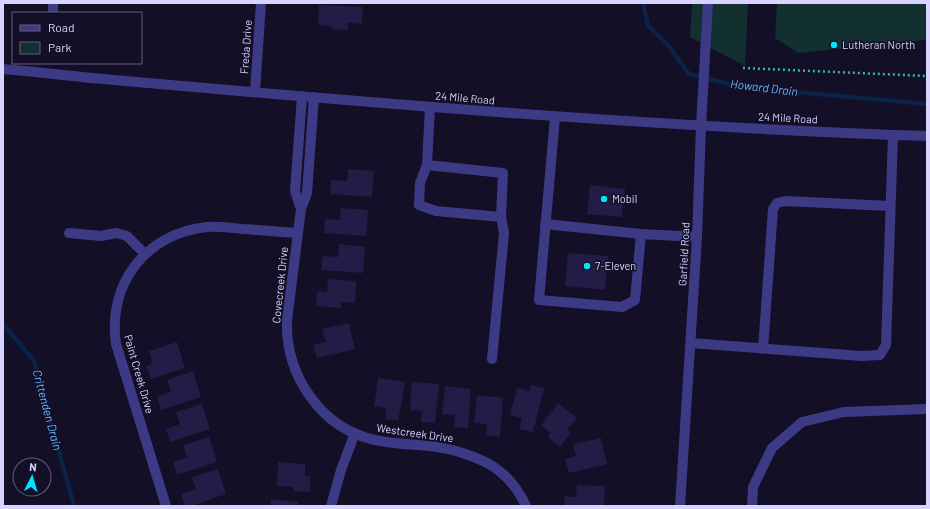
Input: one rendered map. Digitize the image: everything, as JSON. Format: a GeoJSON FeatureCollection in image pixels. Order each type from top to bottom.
{"type":"FeatureCollection","features":[{"type":"Feature","properties":{"kind":"street","name":"Freda Drive"},"geometry":{"type":"LineString","coordinates":[[255,92],[261,3]]}},
{"type":"Feature","properties":{"kind":"street","name":"Garfield Road"},"geometry":{"type":"LineString","coordinates":[[680,506],[697,237],[701,126],[708,3]]}},
{"type":"Feature","properties":{"kind":"street","name":"24 Mile Road"},"geometry":{"type":"LineString","coordinates":[[3,69],[50,68],[112,80],[555,117],[701,126],[927,136]]}},
{"type":"Feature","properties":{"kind":"street","name":"Covecreek Drive"},"geometry":{"type":"LineString","coordinates":[[301,209],[295,191],[302,96]]}},
{"type":"Feature","properties":{"kind":"street","name":"Covecreek Drive"},"geometry":{"type":"LineString","coordinates":[[314,97],[307,192],[301,209],[287,327],[288,343],[295,371],[308,393],[319,407],[333,420],[355,433]]}},
{"type":"Feature","properties":{"kind":"street"},"geometry":{"type":"LineString","coordinates":[[430,107],[427,165],[420,183],[419,205],[436,211],[501,217]]}},
{"type":"Feature","properties":{"kind":"street"},"geometry":{"type":"LineString","coordinates":[[555,117],[539,300],[622,307],[635,300],[641,234]]}},
{"type":"Feature","properties":{"kind":"street"},"geometry":{"type":"LineString","coordinates":[[691,343],[862,356],[880,355],[886,345],[893,135]]}},
{"type":"Feature","properties":{"kind":"street"},"geometry":{"type":"LineString","coordinates":[[298,160],[310,161]]}},
{"type":"Feature","properties":{"kind":"street"},"geometry":{"type":"LineString","coordinates":[[427,165],[503,173],[501,217],[504,233],[492,359]]}},
{"type":"Feature","properties":{"kind":"street"},"geometry":{"type":"LineString","coordinates":[[763,349],[773,209],[777,203],[785,200],[890,206]]}},
{"type":"Feature","properties":{"kind":"street"},"geometry":{"type":"LineString","coordinates":[[546,224],[641,234],[697,237]]}},
{"type":"Feature","properties":{"kind":"street","name":"Paint Creek Drive"},"geometry":{"type":"LineString","coordinates":[[166,506],[118,353],[114,325],[116,306],[123,286],[131,272],[145,254],[162,241],[180,232],[218,226],[298,233]]}},
{"type":"Feature","properties":{"kind":"street"},"geometry":{"type":"LineString","coordinates":[[69,233],[101,236],[116,233],[127,236],[145,254]]}},
{"type":"Feature","properties":{"kind":"street"},"geometry":{"type":"LineString","coordinates":[[752,506],[753,487],[772,448],[802,422],[844,412],[927,409]]}},
{"type":"Feature","properties":{"kind":"street"},"geometry":{"type":"LineString","coordinates":[[331,506],[341,470],[355,433]]}},
{"type":"Feature","properties":{"kind":"street","name":"Westcreek Drive"},"geometry":{"type":"LineString","coordinates":[[355,433],[375,440],[452,450],[475,458],[498,470],[520,494],[526,506]]}},
{"type":"Feature","properties":{"kind":"path"},"geometry":{"type":"LineString","coordinates":[[743,68],[927,76]]}},
{"type":"Feature","properties":{"kind":"green space"},"geometry":{"type":"Polygon","coordinates":[[[692,3],[748,3],[745,66],[690,37],[692,3]]]}},
{"type":"Feature","properties":{"kind":"green space"},"geometry":{"type":"Polygon","coordinates":[[[777,3],[927,3],[927,40],[798,53],[775,38],[777,3]]]}},
{"type":"Feature","properties":{"kind":"building"},"geometry":{"type":"Polygon","coordinates":[[[319,5],[363,7],[362,24],[348,23],[348,30],[332,29],[332,26],[318,25],[319,5]]]}},
{"type":"Feature","properties":{"kind":"building"},"geometry":{"type":"Polygon","coordinates":[[[348,169],[374,171],[372,197],[330,194],[331,180],[347,181],[348,169]]]}},
{"type":"Feature","properties":{"kind":"building"},"geometry":{"type":"Polygon","coordinates":[[[590,185],[625,189],[622,217],[587,214],[590,185]]]}},
{"type":"Feature","properties":{"kind":"building"},"geometry":{"type":"Polygon","coordinates":[[[341,208],[368,210],[366,236],[324,233],[325,219],[340,220],[341,208]]]}},
{"type":"Feature","properties":{"kind":"building"},"geometry":{"type":"Polygon","coordinates":[[[339,244],[365,247],[363,273],[321,270],[323,256],[338,257],[339,244]]]}},
{"type":"Feature","properties":{"kind":"building"},"geometry":{"type":"Polygon","coordinates":[[[568,253],[608,256],[605,290],[565,286],[568,253]]]}},
{"type":"Feature","properties":{"kind":"building"},"geometry":{"type":"Polygon","coordinates":[[[328,279],[356,281],[355,303],[341,302],[341,308],[316,306],[317,291],[327,292],[328,279]]]}},
{"type":"Feature","properties":{"kind":"building"},"geometry":{"type":"Polygon","coordinates":[[[349,323],[355,349],[317,358],[313,345],[326,342],[322,329],[349,323]]]}},
{"type":"Feature","properties":{"kind":"building"},"geometry":{"type":"Polygon","coordinates":[[[177,342],[185,368],[151,379],[146,366],[153,363],[149,351],[177,342]]]}},
{"type":"Feature","properties":{"kind":"building"},"geometry":{"type":"Polygon","coordinates":[[[193,371],[201,397],[161,410],[157,396],[171,392],[167,380],[193,371]]]}},
{"type":"Feature","properties":{"kind":"building"},"geometry":{"type":"Polygon","coordinates":[[[378,378],[405,382],[398,421],[385,419],[386,408],[374,406],[378,378]]]}},
{"type":"Feature","properties":{"kind":"building"},"geometry":{"type":"Polygon","coordinates":[[[412,382],[439,384],[435,423],[421,422],[422,411],[410,410],[412,382]]]}},
{"type":"Feature","properties":{"kind":"building"},"geometry":{"type":"Polygon","coordinates":[[[531,385],[544,388],[533,432],[519,429],[522,418],[510,415],[517,388],[529,391],[531,385]]]}},
{"type":"Feature","properties":{"kind":"building"},"geometry":{"type":"Polygon","coordinates":[[[445,386],[471,389],[468,428],[454,427],[455,415],[442,414],[445,386]]]}},
{"type":"Feature","properties":{"kind":"building"},"geometry":{"type":"Polygon","coordinates":[[[477,395],[503,398],[500,437],[486,435],[487,424],[474,423],[477,395]]]}},
{"type":"Feature","properties":{"kind":"building"},"geometry":{"type":"Polygon","coordinates":[[[558,403],[577,418],[567,430],[571,433],[560,447],[548,437],[550,433],[541,425],[558,403]]]}},
{"type":"Feature","properties":{"kind":"building"},"geometry":{"type":"Polygon","coordinates":[[[202,404],[210,429],[170,442],[166,429],[180,424],[176,412],[202,404]]]}},
{"type":"Feature","properties":{"kind":"building"},"geometry":{"type":"Polygon","coordinates":[[[209,437],[217,462],[177,475],[173,462],[187,457],[183,445],[209,437]]]}},
{"type":"Feature","properties":{"kind":"building"},"geometry":{"type":"Polygon","coordinates":[[[601,438],[607,464],[569,473],[565,459],[576,456],[573,444],[601,438]]]}},
{"type":"Feature","properties":{"kind":"building"},"geometry":{"type":"Polygon","coordinates":[[[278,462],[305,464],[305,476],[310,476],[310,492],[293,491],[293,487],[277,486],[278,462]]]}},
{"type":"Feature","properties":{"kind":"building"},"geometry":{"type":"Polygon","coordinates":[[[218,469],[226,494],[191,506],[185,506],[181,494],[196,489],[192,477],[218,469]]]}},
{"type":"Feature","properties":{"kind":"building"},"geometry":{"type":"Polygon","coordinates":[[[577,485],[605,486],[604,506],[564,506],[565,496],[576,497],[577,485]]]}},
{"type":"Feature","properties":{"kind":"building"},"geometry":{"type":"Polygon","coordinates":[[[271,499],[298,502],[298,506],[271,506],[271,499]]]}},
{"type":"Feature","properties":{"kind":"waterway","name":"Howard Drain"},"geometry":{"type":"LineString","coordinates":[[643,3],[648,26],[667,44],[689,74],[741,87],[927,104]]}},
{"type":"Feature","properties":{"kind":"waterway","name":"Crittenden Drain"},"geometry":{"type":"LineString","coordinates":[[3,324],[34,361],[74,506]]}},
{"type":"Feature","properties":{"kind":"place","name":"Lutheran North"},"geometry":{"type":"Point","coordinates":[834,45]}},
{"type":"Feature","properties":{"kind":"place","name":"Mobil"},"geometry":{"type":"Point","coordinates":[604,199]}},
{"type":"Feature","properties":{"kind":"place","name":"7-Eleven"},"geometry":{"type":"Point","coordinates":[587,266]}}]}
